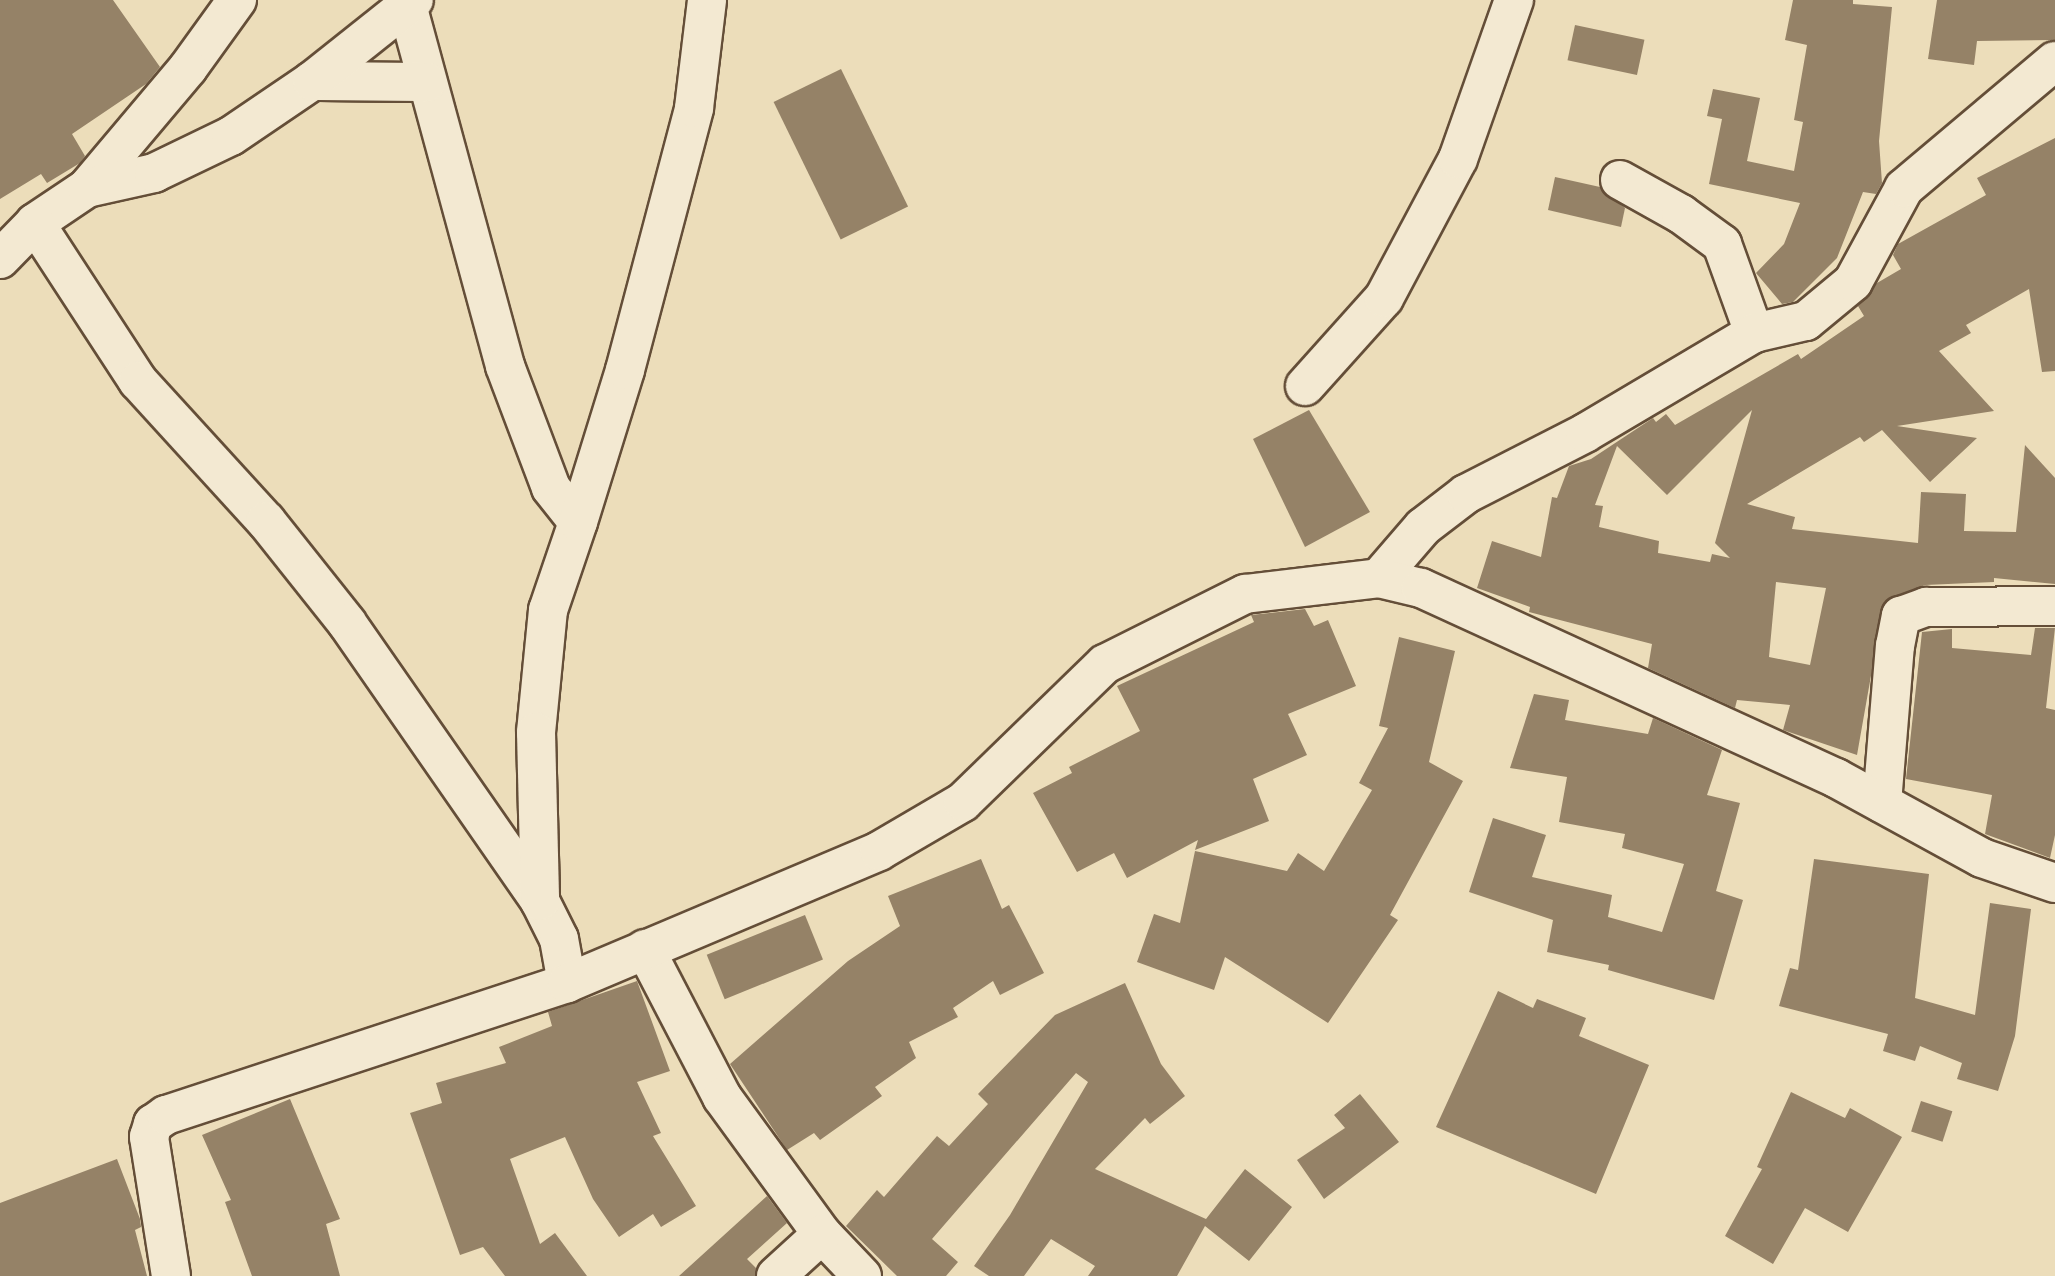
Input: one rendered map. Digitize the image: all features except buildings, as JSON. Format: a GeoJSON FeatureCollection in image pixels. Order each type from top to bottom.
{"type":"FeatureCollection","features":[{"type":"Feature","properties":{"kind":"street"},"geometry":{"type":"LineString","coordinates":[[0,259],[35,223],[87,188],[188,68],[237,0]]}},
{"type":"Feature","properties":{"kind":"street"},"geometry":{"type":"LineString","coordinates":[[540,901],[536,732],[548,610],[625,370],[694,108],[707,0]]}},
{"type":"Feature","properties":{"kind":"street"},"geometry":{"type":"LineString","coordinates":[[1305,386],[1384,298],[1458,159],[1514,0]]}},
{"type":"Feature","properties":{"kind":"street"},"geometry":{"type":"LineString","coordinates":[[87,188],[165,168],[231,136],[312,81],[411,2],[427,82],[505,366],[551,488],[578,522]]}},
{"type":"Feature","properties":{"kind":"street"},"geometry":{"type":"LineString","coordinates":[[1379,578],[1423,527],[1466,494],[1585,433],[1754,333],[1806,321],[1853,282],[1904,188],[2055,61]]}},
{"type":"Feature","properties":{"kind":"street"},"geometry":{"type":"LineString","coordinates":[[312,81],[427,82]]}},
{"type":"Feature","properties":{"kind":"street"},"geometry":{"type":"LineString","coordinates":[[1619,180],[1681,214],[1722,244],[1754,333]]}},
{"type":"Feature","properties":{"kind":"street"},"geometry":{"type":"LineString","coordinates":[[35,223],[138,381],[266,520],[347,622],[540,901],[559,939],[567,983]]}},
{"type":"Feature","properties":{"kind":"street"},"geometry":{"type":"LineString","coordinates":[[171,1276],[149,1137],[153,1124],[166,1115],[567,983],[879,851],[963,802],[1105,664],[1245,594],[1379,578],[1433,593],[1836,778],[1982,858],[2055,883]]}},
{"type":"Feature","properties":{"kind":"street"},"geometry":{"type":"LineString","coordinates":[[1882,803],[1895,646],[1901,616],[1926,607],[2055,606]]}},
{"type":"Feature","properties":{"kind":"street"},"geometry":{"type":"LineString","coordinates":[[645,949],[722,1097],[822,1234],[862,1276]]}},
{"type":"Feature","properties":{"kind":"street"},"geometry":{"type":"LineString","coordinates":[[776,1276],[822,1234]]}}]}
